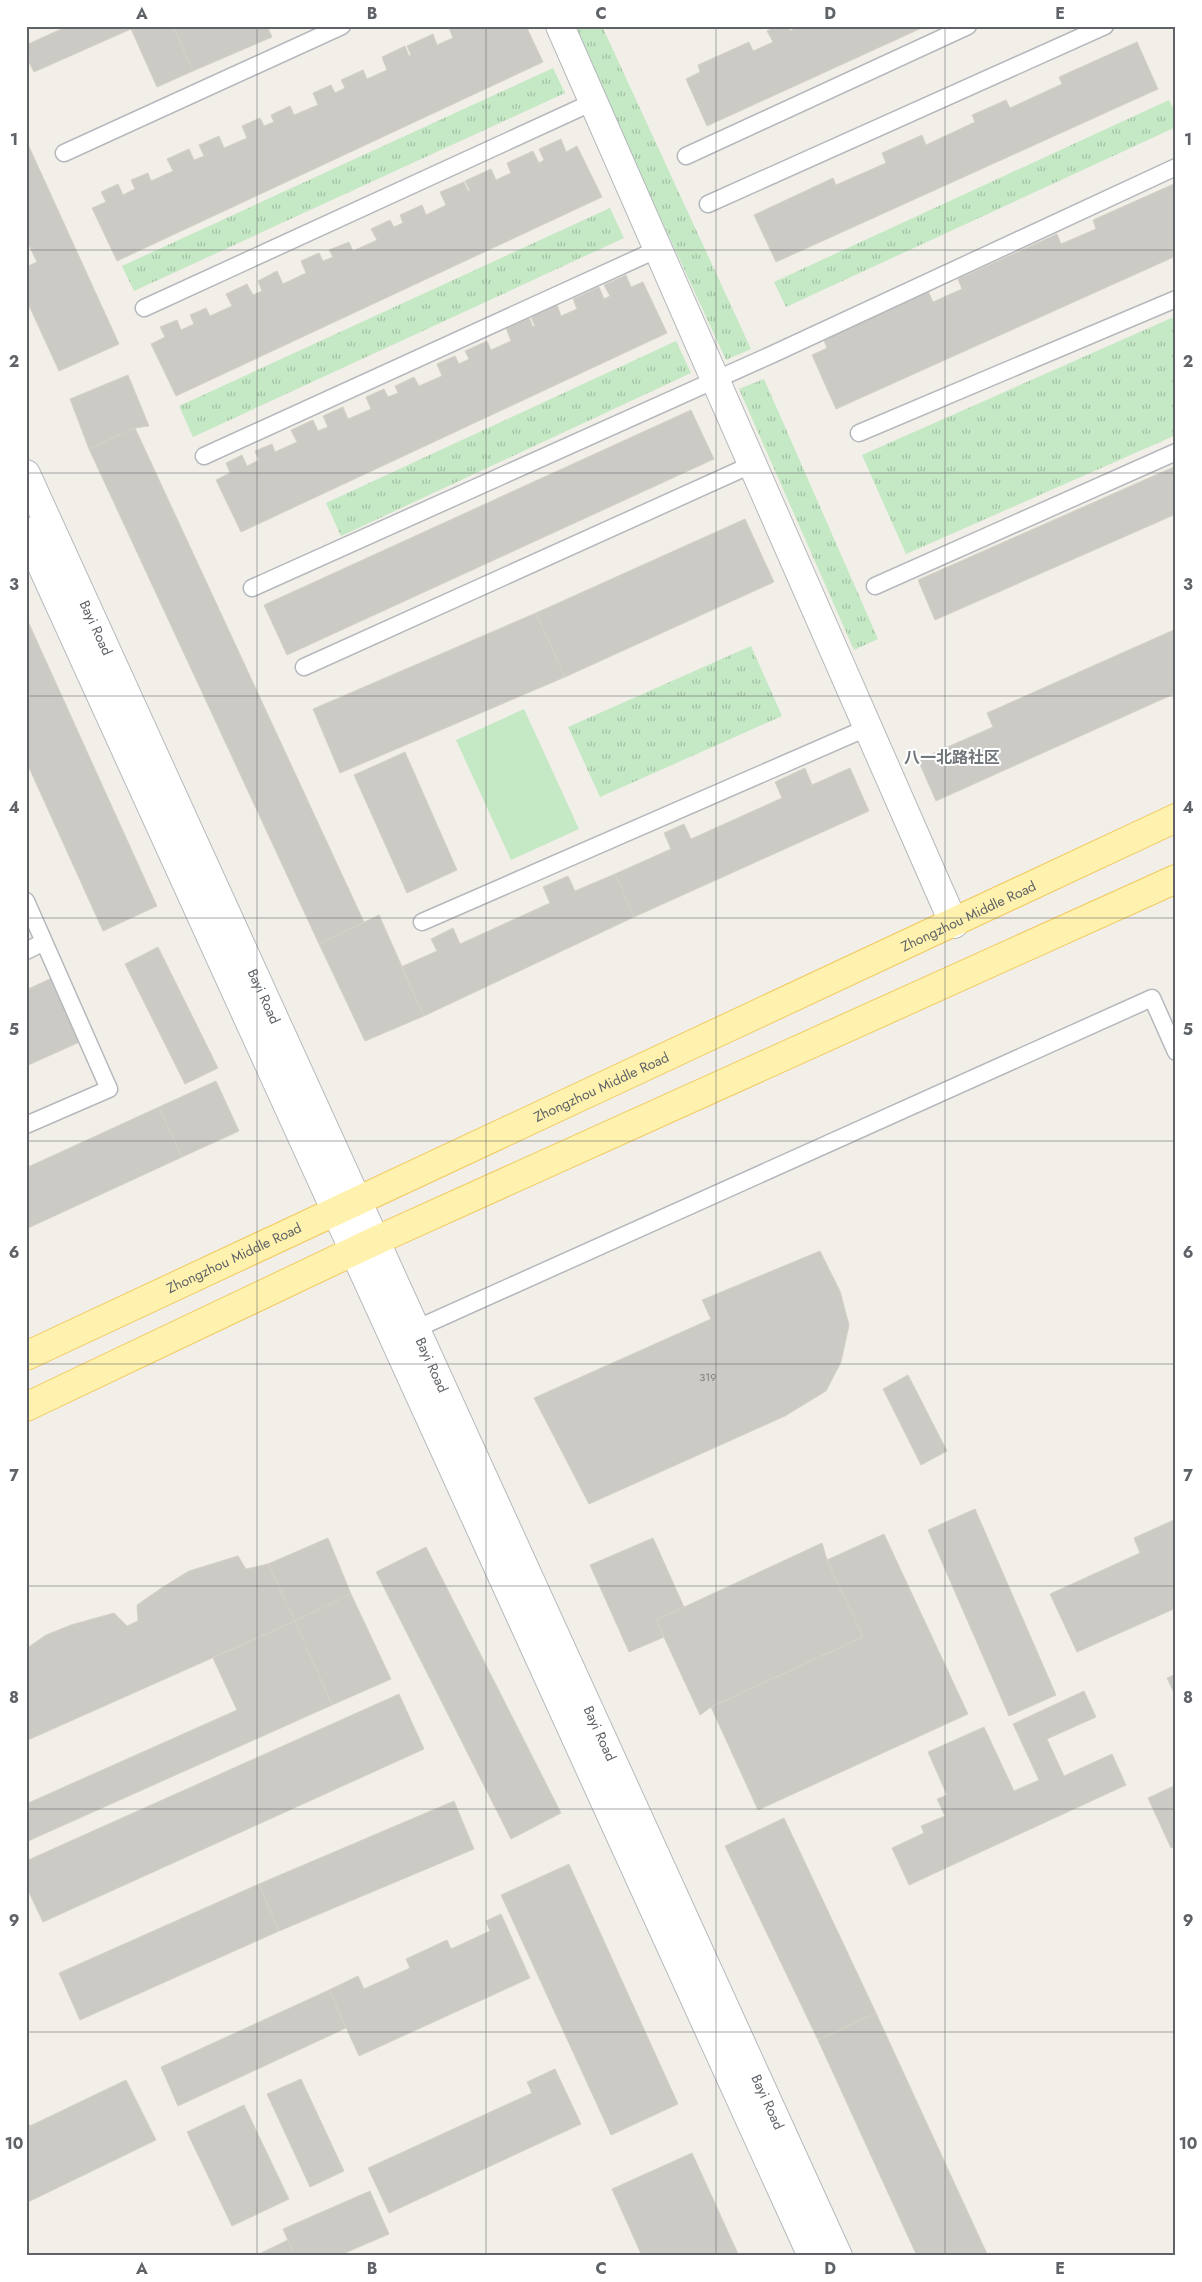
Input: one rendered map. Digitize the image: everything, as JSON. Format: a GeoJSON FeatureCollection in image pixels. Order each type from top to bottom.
{"type":"FeatureCollection","features":[{"type":"Feature","properties":{"kind":"main road","name":"Zhongzhou Middle Road"},"geometry":{"type":"LineString","coordinates":[[26,1356],[346,1204],[954,924],[1176,818]]}},
{"type":"Feature","properties":{"kind":"main road"},"geometry":{"type":"LineString","coordinates":[[26,1407],[365,1246],[1176,878]]}},
{"type":"Feature","properties":{"kind":"street"},"geometry":{"type":"LineString","coordinates":[[560,26],[954,924]]}},
{"type":"Feature","properties":{"kind":"street","name":"Bayi Road"},"geometry":{"type":"LineString","coordinates":[[26,474],[365,1246],[838,2256]]}},
{"type":"Feature","properties":{"kind":"street","name":"Bayi Road"},"geometry":{"type":"LineString","coordinates":[[26,531],[346,1204]]}},
{"type":"Feature","properties":{"kind":"street","name":"Bayi Road"},"geometry":{"type":"LineString","coordinates":[[406,1333],[812,2256]]}},
{"type":"Feature","properties":{"kind":"lane"},"geometry":{"type":"LineString","coordinates":[[64,153],[342,26]]}},
{"type":"Feature","properties":{"kind":"lane"},"geometry":{"type":"LineString","coordinates":[[686,156],[968,26]]}},
{"type":"Feature","properties":{"kind":"lane"},"geometry":{"type":"LineString","coordinates":[[708,204],[1105,26]]}},
{"type":"Feature","properties":{"kind":"lane"},"geometry":{"type":"LineString","coordinates":[[144,308],[593,102]]}},
{"type":"Feature","properties":{"kind":"lane"},"geometry":{"type":"LineString","coordinates":[[252,588],[716,380],[1176,167]]}},
{"type":"Feature","properties":{"kind":"lane"},"geometry":{"type":"LineString","coordinates":[[204,456],[658,248]]}},
{"type":"Feature","properties":{"kind":"lane"},"geometry":{"type":"LineString","coordinates":[[859,433],[1176,299]]}},
{"type":"Feature","properties":{"kind":"lane"},"geometry":{"type":"LineString","coordinates":[[875,586],[1176,452]]}},
{"type":"Feature","properties":{"kind":"lane"},"geometry":{"type":"LineString","coordinates":[[304,667],[753,464]]}},
{"type":"Feature","properties":{"kind":"lane"},"geometry":{"type":"LineString","coordinates":[[422,922],[869,727]]}},
{"type":"Feature","properties":{"kind":"lane"},"geometry":{"type":"LineString","coordinates":[[26,902],[110,1089],[26,1125]]}},
{"type":"Feature","properties":{"kind":"lane"},"geometry":{"type":"LineString","coordinates":[[26,950],[44,942]]}},
{"type":"Feature","properties":{"kind":"lane"},"geometry":{"type":"LineString","coordinates":[[406,1333],[1152,998],[1176,1052]]}},
{"type":"Feature","properties":{"kind":"green space"},"geometry":{"type":"Polygon","coordinates":[[[572,26],[602,26],[751,349],[726,360],[572,26]]]}},
{"type":"Feature","properties":{"kind":"green space"},"geometry":{"type":"Polygon","coordinates":[[[553,68],[565,93],[134,291],[122,266],[553,68]]]}},
{"type":"Feature","properties":{"kind":"green space"},"geometry":{"type":"Polygon","coordinates":[[[1169,100],[1176,114],[1176,127],[786,307],[774,282],[1169,100]]]}},
{"type":"Feature","properties":{"kind":"green space"},"geometry":{"type":"Polygon","coordinates":[[[610,208],[624,238],[193,437],[179,406],[610,208]]]}},
{"type":"Feature","properties":{"kind":"green space"},"geometry":{"type":"Polygon","coordinates":[[[1176,316],[1176,435],[906,554],[862,455],[1176,316]]]}},
{"type":"Feature","properties":{"kind":"green space"},"geometry":{"type":"Polygon","coordinates":[[[676,341],[691,373],[341,536],[326,503],[676,341]]]}},
{"type":"Feature","properties":{"kind":"green space"},"geometry":{"type":"Polygon","coordinates":[[[764,379],[878,639],[854,650],[739,389],[764,379]]]}},
{"type":"Feature","properties":{"kind":"green space"},"geometry":{"type":"Polygon","coordinates":[[[751,646],[782,716],[600,797],[568,727],[751,646]]]}},
{"type":"Feature","properties":{"kind":"green space"},"geometry":{"type":"Polygon","coordinates":[[[524,709],[579,829],[511,860],[456,740],[524,709]]]}},
{"type":"Feature","properties":{"kind":"building"},"geometry":{"type":"Polygon","coordinates":[[[68,26],[173,26],[193,71],[157,87],[131,29],[34,72],[26,56],[26,45],[68,26]]]}},
{"type":"Feature","properties":{"kind":"building"},"geometry":{"type":"Polygon","coordinates":[[[173,26],[267,26],[272,37],[193,71],[173,26]]]}},
{"type":"Feature","properties":{"kind":"building"},"geometry":{"type":"Polygon","coordinates":[[[452,26],[526,26],[543,62],[117,261],[92,208],[106,202],[101,192],[118,184],[123,195],[135,189],[131,180],[148,173],[151,181],[173,171],[167,159],[189,149],[194,160],[204,156],[199,145],[219,136],[224,148],[247,138],[242,126],[260,118],[264,126],[274,122],[271,115],[290,106],[294,115],[318,105],[313,93],[331,85],[335,93],[345,88],[341,80],[363,70],[367,79],[387,70],[382,57],[405,46],[409,56],[411,55],[407,46],[433,34],[437,45],[453,38],[449,28],[452,26]]]}},
{"type":"Feature","properties":{"kind":"building"},"geometry":{"type":"Polygon","coordinates":[[[777,26],[788,26],[790,31],[800,26],[926,26],[707,126],[686,79],[700,72],[698,65],[749,42],[753,51],[773,42],[767,31],[777,26]]]}},
{"type":"Feature","properties":{"kind":"building"},"geometry":{"type":"Polygon","coordinates":[[[1137,42],[1158,89],[776,262],[754,215],[833,178],[836,185],[886,163],[882,153],[922,135],[926,145],[975,122],[972,115],[1006,100],[1010,108],[1062,84],[1059,77],[1137,42]]]}},
{"type":"Feature","properties":{"kind":"building"},"geometry":{"type":"Polygon","coordinates":[[[561,139],[566,152],[577,146],[602,197],[176,396],[151,344],[165,337],[160,327],[177,320],[181,330],[194,324],[190,315],[206,308],[210,316],[232,306],[226,294],[247,284],[253,295],[262,291],[258,281],[277,271],[283,284],[306,273],[301,261],[319,253],[323,261],[333,257],[329,250],[349,242],[353,251],[377,240],[371,229],[390,220],[394,227],[403,223],[400,215],[422,205],[426,215],[446,205],[440,192],[464,182],[468,191],[470,191],[465,181],[491,169],[496,180],[511,173],[507,163],[533,151],[539,163],[544,160],[539,149],[561,139]]]}},
{"type":"Feature","properties":{"kind":"building"},"geometry":{"type":"Polygon","coordinates":[[[26,140],[119,344],[59,371],[26,299],[26,267],[37,262],[26,239],[26,140]]]}},
{"type":"Feature","properties":{"kind":"building"},"geometry":{"type":"Polygon","coordinates":[[[1176,183],[1176,256],[836,409],[812,355],[827,348],[823,338],[928,291],[933,302],[962,289],[958,279],[1057,234],[1061,244],[1096,229],[1093,220],[1176,183]]]}},
{"type":"Feature","properties":{"kind":"building"},"geometry":{"type":"Polygon","coordinates":[[[626,275],[631,287],[643,282],[667,333],[241,532],[216,480],[230,473],[226,463],[242,455],[247,466],[259,460],[255,451],[272,444],[275,452],[297,442],[291,430],[313,420],[318,431],[328,427],[323,416],[343,407],[348,419],[371,409],[366,397],[384,389],[388,397],[398,393],[395,386],[414,377],[419,386],[442,376],[437,364],[455,356],[459,364],[469,359],[465,351],[487,341],[491,350],[511,341],[506,328],[529,317],[533,327],[535,326],[531,317],[557,305],[561,316],[577,309],[573,299],[599,287],[604,299],[610,296],[604,285],[626,275]]]}},
{"type":"Feature","properties":{"kind":"building"},"geometry":{"type":"Polygon","coordinates":[[[128,375],[149,426],[135,428],[89,449],[70,399],[128,375]]]}},
{"type":"Feature","properties":{"kind":"building"},"geometry":{"type":"Polygon","coordinates":[[[691,410],[714,459],[287,655],[264,605],[691,410]]]}},
{"type":"Feature","properties":{"kind":"building"},"geometry":{"type":"Polygon","coordinates":[[[135,428],[364,922],[319,944],[89,449],[135,428]]]}},
{"type":"Feature","properties":{"kind":"building"},"geometry":{"type":"Polygon","coordinates":[[[1176,466],[1176,514],[935,620],[918,580],[1176,466]]]}},
{"type":"Feature","properties":{"kind":"building"},"geometry":{"type":"Polygon","coordinates":[[[745,519],[774,582],[565,677],[536,613],[745,519]]]}},
{"type":"Feature","properties":{"kind":"building"},"geometry":{"type":"Polygon","coordinates":[[[536,613],[565,677],[340,773],[313,709],[536,613]]]}},
{"type":"Feature","properties":{"kind":"building"},"geometry":{"type":"Polygon","coordinates":[[[26,617],[157,906],[103,931],[26,761],[26,617]]]}},
{"type":"Feature","properties":{"kind":"building"},"geometry":{"type":"Polygon","coordinates":[[[1176,629],[1176,693],[936,801],[918,760],[993,727],[987,713],[1176,629]]]}},
{"type":"Feature","properties":{"kind":"building"},"geometry":{"type":"Polygon","coordinates":[[[405,752],[457,870],[407,893],[354,775],[405,752]]]}},
{"type":"Feature","properties":{"kind":"building"},"geometry":{"type":"Polygon","coordinates":[[[805,768],[812,785],[850,768],[869,811],[634,917],[615,874],[671,849],[664,833],[684,824],[691,839],[782,798],[775,782],[805,768]]]}},
{"type":"Feature","properties":{"kind":"building"},"geometry":{"type":"Polygon","coordinates":[[[615,874],[634,917],[424,1016],[401,967],[437,951],[431,939],[453,928],[460,944],[550,903],[543,887],[568,876],[575,891],[615,874]]]}},
{"type":"Feature","properties":{"kind":"building"},"geometry":{"type":"Polygon","coordinates":[[[379,915],[424,1016],[365,1041],[319,944],[379,915]]]}},
{"type":"Feature","properties":{"kind":"building"},"geometry":{"type":"Polygon","coordinates":[[[158,947],[218,1068],[185,1084],[125,964],[158,947]]]}},
{"type":"Feature","properties":{"kind":"building"},"geometry":{"type":"Polygon","coordinates":[[[54,977],[82,1041],[26,1066],[26,990],[54,977]]]}},
{"type":"Feature","properties":{"kind":"building"},"geometry":{"type":"Polygon","coordinates":[[[216,1081],[239,1131],[182,1157],[159,1107],[216,1081]]]}},
{"type":"Feature","properties":{"kind":"building"},"geometry":{"type":"Polygon","coordinates":[[[159,1107],[182,1157],[26,1229],[26,1168],[159,1107]]]}},
{"type":"Feature","properties":{"kind":"building"},"geometry":{"type":"Polygon","coordinates":[[[820,1251],[840,1291],[849,1325],[841,1362],[826,1391],[785,1416],[589,1504],[534,1398],[711,1319],[702,1300],[820,1251]]]}},
{"type":"Feature","properties":{"kind":"building"},"geometry":{"type":"Polygon","coordinates":[[[908,1375],[947,1451],[921,1465],[883,1389],[908,1375]]]}},
{"type":"Feature","properties":{"kind":"building"},"geometry":{"type":"Polygon","coordinates":[[[975,1509],[1056,1695],[1009,1716],[928,1530],[975,1509]]]}},
{"type":"Feature","properties":{"kind":"building"},"geometry":{"type":"Polygon","coordinates":[[[1176,1519],[1176,1608],[1077,1652],[1050,1594],[1140,1553],[1134,1538],[1176,1519]]]}},
{"type":"Feature","properties":{"kind":"building"},"geometry":{"type":"Polygon","coordinates":[[[884,1534],[968,1714],[758,1810],[711,1707],[863,1637],[827,1560],[884,1534]]]}},
{"type":"Feature","properties":{"kind":"building"},"geometry":{"type":"Polygon","coordinates":[[[328,1538],[351,1594],[295,1621],[268,1564],[328,1538]]]}},
{"type":"Feature","properties":{"kind":"building"},"geometry":{"type":"Polygon","coordinates":[[[653,1538],[684,1607],[656,1620],[664,1637],[629,1652],[590,1565],[653,1538]]]}},
{"type":"Feature","properties":{"kind":"building"},"geometry":{"type":"Polygon","coordinates":[[[822,1543],[827,1560],[863,1637],[711,1707],[700,1715],[656,1620],[822,1543]]]}},
{"type":"Feature","properties":{"kind":"building"},"geometry":{"type":"Polygon","coordinates":[[[426,1547],[561,1813],[511,1839],[376,1572],[426,1547]]]}},
{"type":"Feature","properties":{"kind":"building"},"geometry":{"type":"Polygon","coordinates":[[[238,1556],[246,1569],[268,1564],[295,1621],[28,1740],[26,1649],[46,1635],[71,1625],[114,1613],[127,1626],[138,1621],[137,1605],[163,1587],[189,1571],[238,1556]]]}},
{"type":"Feature","properties":{"kind":"building"},"geometry":{"type":"Polygon","coordinates":[[[351,1594],[391,1679],[332,1705],[295,1621],[351,1594]]]}},
{"type":"Feature","properties":{"kind":"building"},"geometry":{"type":"Polygon","coordinates":[[[295,1621],[332,1705],[26,1842],[26,1804],[237,1710],[213,1658],[295,1621]]]}},
{"type":"Feature","properties":{"kind":"building"},"geometry":{"type":"Polygon","coordinates":[[[1176,1674],[1176,1697],[1167,1678],[1176,1674]]]}},
{"type":"Feature","properties":{"kind":"building"},"geometry":{"type":"Polygon","coordinates":[[[1084,1691],[1096,1717],[1047,1739],[1064,1776],[1112,1754],[1126,1785],[909,1885],[892,1848],[924,1833],[921,1826],[945,1816],[937,1799],[947,1795],[928,1752],[984,1727],[1014,1791],[1039,1780],[1013,1724],[1084,1691]]]}},
{"type":"Feature","properties":{"kind":"building"},"geometry":{"type":"Polygon","coordinates":[[[399,1694],[424,1749],[43,1922],[26,1886],[26,1861],[399,1694]]]}},
{"type":"Feature","properties":{"kind":"building"},"geometry":{"type":"Polygon","coordinates":[[[1176,1785],[1176,1846],[1171,1848],[1148,1798],[1176,1785]]]}},
{"type":"Feature","properties":{"kind":"building"},"geometry":{"type":"Polygon","coordinates":[[[454,1801],[474,1849],[279,1931],[259,1884],[454,1801]]]}},
{"type":"Feature","properties":{"kind":"building"},"geometry":{"type":"Polygon","coordinates":[[[784,1818],[876,2013],[818,2040],[725,1846],[784,1818]]]}},
{"type":"Feature","properties":{"kind":"building"},"geometry":{"type":"Polygon","coordinates":[[[569,1864],[678,2104],[611,2135],[501,1895],[569,1864]]]}},
{"type":"Feature","properties":{"kind":"building"},"geometry":{"type":"Polygon","coordinates":[[[259,1884],[279,1931],[80,2020],[59,1973],[259,1884]]]}},
{"type":"Feature","properties":{"kind":"building"},"geometry":{"type":"Polygon","coordinates":[[[501,1914],[530,1978],[359,2056],[329,1990],[358,1976],[364,1989],[410,1968],[406,1959],[447,1940],[451,1949],[490,1931],[486,1921],[501,1914]]]}},
{"type":"Feature","properties":{"kind":"building"},"geometry":{"type":"Polygon","coordinates":[[[329,1990],[346,2028],[178,2106],[161,2067],[329,1990]]]}},
{"type":"Feature","properties":{"kind":"building"},"geometry":{"type":"Polygon","coordinates":[[[876,2013],[988,2256],[917,2256],[818,2040],[876,2013]]]}},
{"type":"Feature","properties":{"kind":"building"},"geometry":{"type":"Polygon","coordinates":[[[555,2069],[581,2124],[389,2213],[368,2168],[532,2093],[527,2082],[555,2069]]]}},
{"type":"Feature","properties":{"kind":"building"},"geometry":{"type":"Polygon","coordinates":[[[301,2079],[344,2171],[310,2187],[267,2094],[301,2079]]]}},
{"type":"Feature","properties":{"kind":"building"},"geometry":{"type":"Polygon","coordinates":[[[126,2080],[156,2140],[26,2203],[26,2118],[30,2126],[126,2080]]]}},
{"type":"Feature","properties":{"kind":"building"},"geometry":{"type":"Polygon","coordinates":[[[244,2105],[289,2199],[232,2226],[187,2132],[244,2105]]]}},
{"type":"Feature","properties":{"kind":"building"},"geometry":{"type":"Polygon","coordinates":[[[692,2153],[739,2256],[642,2256],[612,2189],[692,2153]]]}},
{"type":"Feature","properties":{"kind":"building"},"geometry":{"type":"Polygon","coordinates":[[[370,2191],[389,2234],[338,2256],[295,2256],[283,2229],[370,2191]]]}},
{"type":"Feature","properties":{"kind":"building"},"geometry":{"type":"Polygon","coordinates":[[[288,2240],[295,2256],[255,2256],[288,2240]]]}},
{"type":"Feature","properties":{"kind":"district","name":"八一北路社区"},"geometry":{"type":"Point","coordinates":[952,757]}}]}
